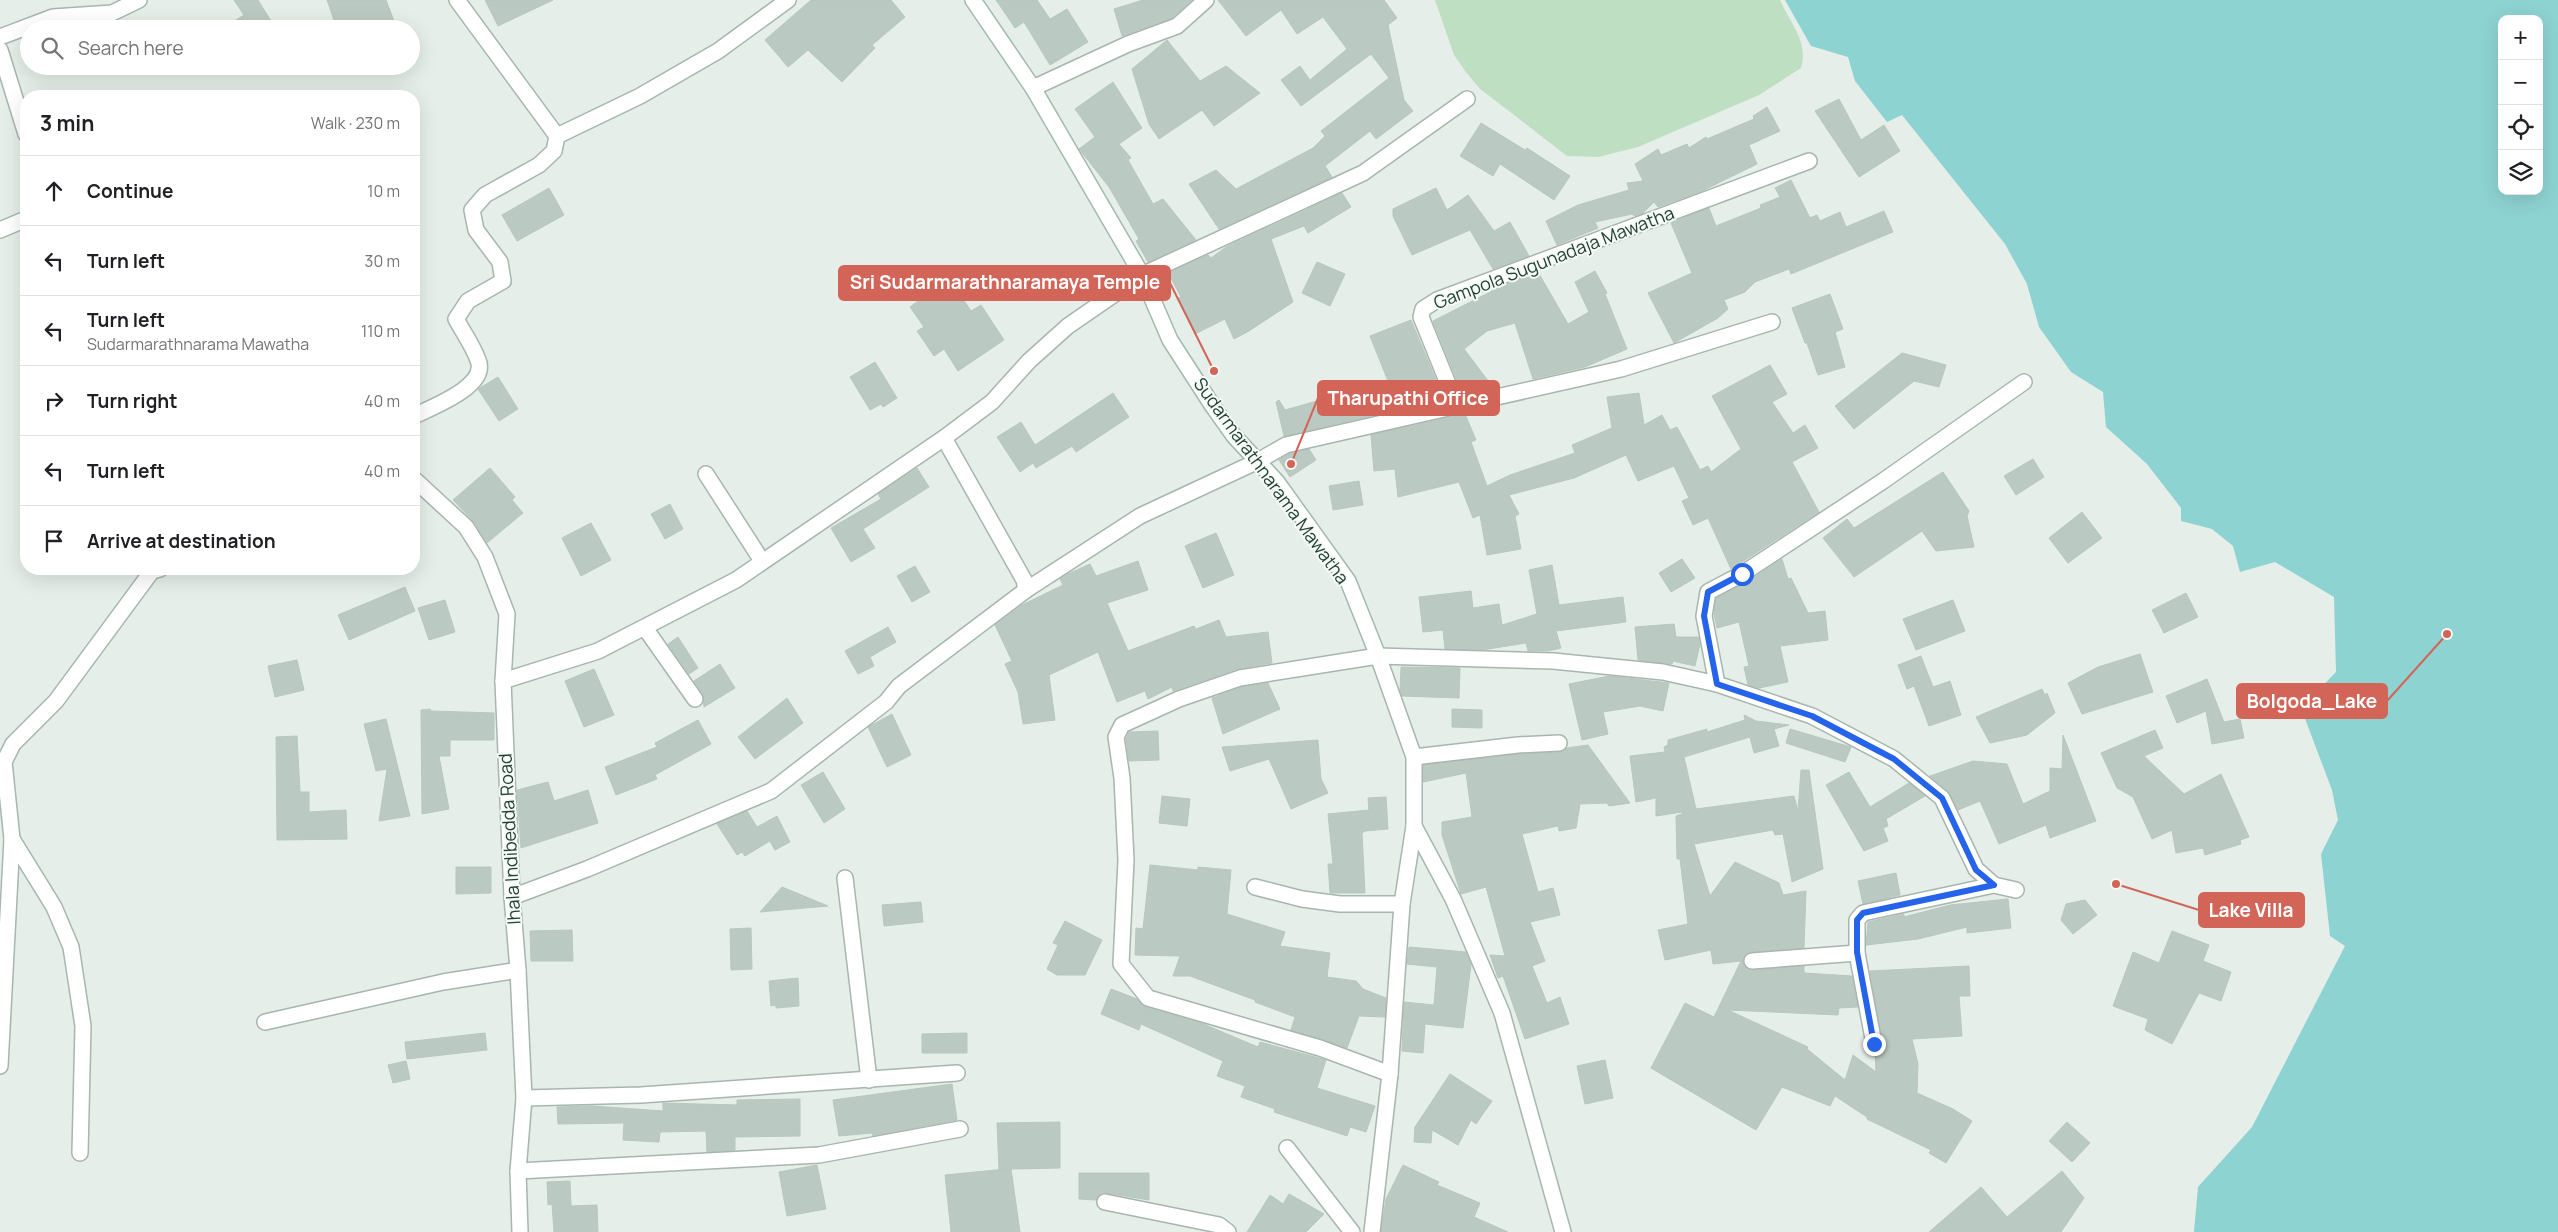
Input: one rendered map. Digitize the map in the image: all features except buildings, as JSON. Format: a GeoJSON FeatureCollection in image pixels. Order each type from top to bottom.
{"type":"FeatureCollection","features":[{"type":"Feature","properties":{"kind":"street"},"geometry":{"type":"LineString","coordinates":[[45,20],[53,17],[112,13],[139,0]]}},
{"type":"Feature","properties":{"kind":"street"},"geometry":{"type":"LineString","coordinates":[[420,413],[460,393],[476,378],[479,362],[456,319],[468,302],[503,281],[500,262],[476,230],[472,210],[485,195],[539,165],[554,151],[557,136],[457,0]]}},
{"type":"Feature","properties":{"kind":"street"},"geometry":{"type":"LineString","coordinates":[[557,136],[640,96],[700,61],[788,0]]}},
{"type":"Feature","properties":{"kind":"street","name":"Sudarmarathnarama Mawatha"},"geometry":{"type":"LineString","coordinates":[[973,0],[1034,88],[1142,275],[1175,348],[1234,436],[1277,482],[1348,581],[1378,656],[1414,758],[1414,826],[1402,904],[1390,1074],[1372,1232]]}},
{"type":"Feature","properties":{"kind":"street"},"geometry":{"type":"LineString","coordinates":[[1034,88],[1128,44],[1177,26],[1206,0]]}},
{"type":"Feature","properties":{"kind":"street"},"geometry":{"type":"LineString","coordinates":[[0,37],[20,29]]}},
{"type":"Feature","properties":{"kind":"street"},"geometry":{"type":"LineString","coordinates":[[0,50],[20,115]]}},
{"type":"Feature","properties":{"kind":"street"},"geometry":{"type":"LineString","coordinates":[[504,681],[598,652],[736,580],[944,438],[992,402],[1029,361],[1068,326],[1142,275],[1363,173],[1467,99]]}},
{"type":"Feature","properties":{"kind":"street","name":"Gampola Sugunadaja Mawatha"},"geometry":{"type":"LineString","coordinates":[[1457,406],[1422,317],[1423,309],[1437,300],[1809,161]]}},
{"type":"Feature","properties":{"kind":"street"},"geometry":{"type":"LineString","coordinates":[[0,230],[20,222]]}},
{"type":"Feature","properties":{"kind":"street"},"geometry":{"type":"LineString","coordinates":[[512,897],[587,869],[771,791],[886,702],[898,686],[1026,590],[1140,516],[1258,461],[1286,445],[1621,368],[1772,322]]}},
{"type":"Feature","properties":{"kind":"street"},"geometry":{"type":"LineString","coordinates":[[1717,684],[1704,616],[1708,592],[1742,574],[1883,480],[2024,382]]}},
{"type":"Feature","properties":{"kind":"street"},"geometry":{"type":"LineString","coordinates":[[944,438],[1024,580],[1026,590]]}},
{"type":"Feature","properties":{"kind":"street"},"geometry":{"type":"LineString","coordinates":[[706,474],[762,561]]}},
{"type":"Feature","properties":{"kind":"street","name":"Ihala Indibedda Road"},"geometry":{"type":"LineString","coordinates":[[420,485],[466,527],[485,557],[507,614],[504,681],[512,897],[518,970],[524,1098],[518,1171],[520,1232]]}},
{"type":"Feature","properties":{"kind":"street"},"geometry":{"type":"LineString","coordinates":[[0,1066],[12,839],[4,762],[13,744],[56,701],[149,575]]}},
{"type":"Feature","properties":{"kind":"street"},"geometry":{"type":"LineString","coordinates":[[645,628],[696,699]]}},
{"type":"Feature","properties":{"kind":"street"},"geometry":{"type":"LineString","coordinates":[[1390,1074],[1320,1048],[1148,998],[1121,964],[1126,860],[1122,778],[1116,737],[1122,725],[1179,699],[1240,678],[1378,656],[1553,661],[1664,672],[1717,684],[1812,716],[1894,759],[1942,798],[1976,870],[1994,885]]}},
{"type":"Feature","properties":{"kind":"street"},"geometry":{"type":"LineString","coordinates":[[1414,758],[1518,745],[1559,743]]}},
{"type":"Feature","properties":{"kind":"street"},"geometry":{"type":"LineString","coordinates":[[1414,826],[1453,900],[1502,1013],[1563,1232]]}},
{"type":"Feature","properties":{"kind":"street"},"geometry":{"type":"LineString","coordinates":[[12,839],[54,906],[71,947],[83,1026],[80,1154]]}},
{"type":"Feature","properties":{"kind":"street"},"geometry":{"type":"LineString","coordinates":[[845,878],[868,1080]]}},
{"type":"Feature","properties":{"kind":"street"},"geometry":{"type":"LineString","coordinates":[[1874,1044],[1857,952],[1857,920],[1863,913],[1994,885],[2016,890]]}},
{"type":"Feature","properties":{"kind":"street"},"geometry":{"type":"LineString","coordinates":[[1256,887],[1302,899],[1340,904],[1402,904]]}},
{"type":"Feature","properties":{"kind":"street"},"geometry":{"type":"LineString","coordinates":[[1752,961],[1857,952]]}},
{"type":"Feature","properties":{"kind":"street"},"geometry":{"type":"LineString","coordinates":[[265,1022],[443,982],[518,970]]}},
{"type":"Feature","properties":{"kind":"street"},"geometry":{"type":"LineString","coordinates":[[524,1098],[641,1095],[958,1073]]}},
{"type":"Feature","properties":{"kind":"street"},"geometry":{"type":"LineString","coordinates":[[518,1171],[819,1155],[960,1129]]}},
{"type":"Feature","properties":{"kind":"street"},"geometry":{"type":"LineString","coordinates":[[1287,1148],[1352,1232]]}},
{"type":"Feature","properties":{"kind":"street"},"geometry":{"type":"LineString","coordinates":[[1105,1202],[1219,1225],[1228,1232]]}},
{"type":"Feature","properties":{"kind":"green space"},"geometry":{"type":"Polygon","coordinates":[[[1435,0],[1780,0],[1801,41],[1803,59],[1801,68],[1759,95],[1638,147],[1598,157],[1567,156],[1479,88],[1454,55],[1435,0]]]}},
{"type":"Feature","properties":{"kind":"water"},"geometry":{"type":"Polygon","coordinates":[[[1785,0],[2558,0],[2558,1232],[2194,1232],[2198,1187],[2252,1127],[2345,946],[2330,936],[2321,854],[2338,820],[2332,790],[2301,708],[2336,672],[2334,597],[2275,562],[2240,572],[2233,546],[2212,529],[2181,521],[2181,508],[2147,464],[2106,427],[2103,392],[2071,372],[2039,327],[2027,284],[2005,244],[1902,115],[1887,122],[1855,81],[1848,57],[1811,46],[1785,0]]]}},
{"type":"Feature","properties":{"kind":"place","name":"Sri Sudarmarathnaramaya Temple"},"geometry":{"type":"Point","coordinates":[1214,371]}},
{"type":"Feature","properties":{"kind":"place","name":"Tharupathi Office"},"geometry":{"type":"Point","coordinates":[1291,464]}},
{"type":"Feature","properties":{"kind":"place","name":"Bolgoda_Lake"},"geometry":{"type":"Point","coordinates":[2447,634]}},
{"type":"Feature","properties":{"kind":"place","name":"Lake Villa"},"geometry":{"type":"Point","coordinates":[2116,884]}},
{"type":"Feature","properties":{"kind":"route"},"geometry":{"type":"LineString","coordinates":[[1742,574],[1708,592],[1704,616],[1717,684],[1812,716],[1894,759],[1942,798],[1976,870],[1994,885],[1863,913],[1857,920],[1857,952],[1874,1044]]}}]}
